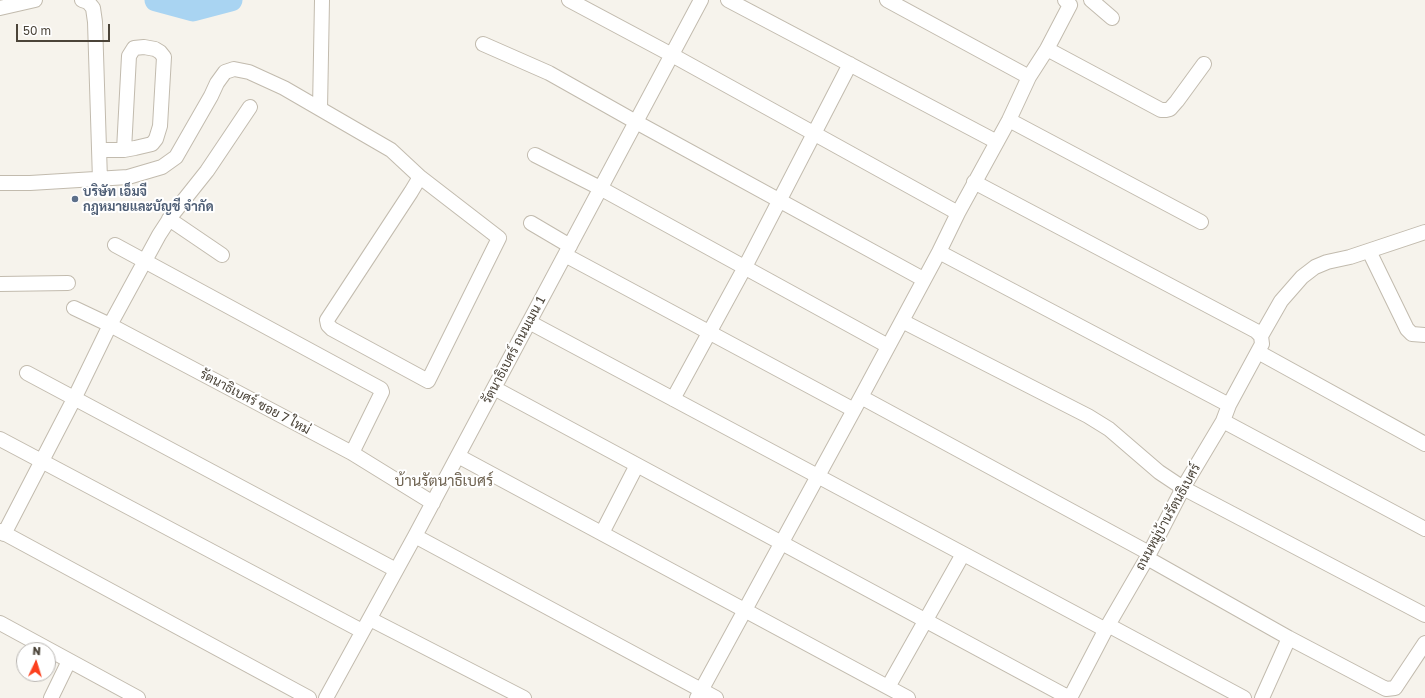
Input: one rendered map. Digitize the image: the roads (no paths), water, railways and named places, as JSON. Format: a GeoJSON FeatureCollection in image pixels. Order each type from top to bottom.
{"type":"FeatureCollection","features":[{"type":"Feature","properties":{"kind":"street"},"geometry":{"type":"LineString","coordinates":[[0,8],[35,0]]}},
{"type":"Feature","properties":{"kind":"street"},"geometry":{"type":"LineString","coordinates":[[82,0],[88,2],[93,8],[95,22],[100,180]]}},
{"type":"Feature","properties":{"kind":"street"},"geometry":{"type":"LineString","coordinates":[[320,109],[322,0]]}},
{"type":"Feature","properties":{"kind":"street"},"geometry":{"type":"LineString","coordinates":[[568,0],[672,55],[958,213]]}},
{"type":"Feature","properties":{"kind":"street","name":"รัตนาธิเบศร์ ถนนเมน 1"},"geometry":{"type":"LineString","coordinates":[[326,698],[433,503],[701,0]]}},
{"type":"Feature","properties":{"kind":"street"},"geometry":{"type":"LineString","coordinates":[[728,0],[997,142]]}},
{"type":"Feature","properties":{"kind":"street"},"geometry":{"type":"LineString","coordinates":[[887,0],[1029,77]]}},
{"type":"Feature","properties":{"kind":"street"},"geometry":{"type":"LineString","coordinates":[[1091,0],[1112,18]]}},
{"type":"Feature","properties":{"kind":"street"},"geometry":{"type":"LineString","coordinates":[[699,694],[744,609],[861,398],[923,279],[939,252],[974,182],[1009,120],[1029,77],[1047,49],[1070,2]]}},
{"type":"Feature","properties":{"kind":"street"},"geometry":{"type":"LineString","coordinates":[[482,44],[549,73],[923,279]]}},
{"type":"Feature","properties":{"kind":"street"},"geometry":{"type":"LineString","coordinates":[[99,150],[124,150],[152,144],[156,139],[160,126],[164,57],[155,49],[144,47],[134,48],[129,56],[124,150]]}},
{"type":"Feature","properties":{"kind":"street"},"geometry":{"type":"LineString","coordinates":[[1047,49],[1161,110],[1170,109],[1204,64]]}},
{"type":"Feature","properties":{"kind":"street"},"geometry":{"type":"LineString","coordinates":[[673,399],[780,201],[850,64]]}},
{"type":"Feature","properties":{"kind":"street"},"geometry":{"type":"LineString","coordinates":[[0,183],[128,178],[162,167],[176,157],[217,83],[225,72],[234,69],[249,72],[270,81],[391,150],[420,177],[499,238],[428,381],[332,329],[328,325],[327,320],[420,177]]}},
{"type":"Feature","properties":{"kind":"street"},"geometry":{"type":"LineString","coordinates":[[250,107],[206,171],[169,219],[159,235],[110,325],[41,462],[2,532],[309,698]]}},
{"type":"Feature","properties":{"kind":"street"},"geometry":{"type":"LineString","coordinates":[[1009,120],[1201,222]]}},
{"type":"Feature","properties":{"kind":"street"},"geometry":{"type":"LineString","coordinates":[[535,155],[600,188],[888,346]]}},
{"type":"Feature","properties":{"kind":"street"},"geometry":{"type":"LineString","coordinates":[[974,182],[1256,331],[1261,336]]}},
{"type":"Feature","properties":{"kind":"street"},"geometry":{"type":"LineString","coordinates":[[169,219],[222,255]]}},
{"type":"Feature","properties":{"kind":"street"},"geometry":{"type":"LineString","coordinates":[[531,223],[568,250],[709,332],[854,410]]}},
{"type":"Feature","properties":{"kind":"street","name":"ถนนหมู่บ้านรัตนธิเบศร์"},"geometry":{"type":"LineString","coordinates":[[1074,696],[1107,628],[1148,555],[1183,488],[1223,421],[1229,405],[1262,344],[1261,336],[1281,301],[1302,277],[1315,267],[1425,232]]}},
{"type":"Feature","properties":{"kind":"street"},"geometry":{"type":"LineString","coordinates":[[115,245],[381,389],[382,392],[352,453]]}},
{"type":"Feature","properties":{"kind":"street"},"geometry":{"type":"LineString","coordinates":[[1369,251],[1407,329],[1412,334],[1425,335]]}},
{"type":"Feature","properties":{"kind":"street"},"geometry":{"type":"LineString","coordinates":[[939,252],[1229,405]]}},
{"type":"Feature","properties":{"kind":"street"},"geometry":{"type":"LineString","coordinates":[[0,284],[68,283]]}},
{"type":"Feature","properties":{"kind":"street","name":"รัตนาธิเบศร์ ซอย 7 ใหม่"},"geometry":{"type":"LineString","coordinates":[[74,308],[110,325],[352,453],[433,503]]}},
{"type":"Feature","properties":{"kind":"street"},"geometry":{"type":"LineString","coordinates":[[902,321],[1088,416],[1109,429],[1159,472],[1183,488],[1425,615]]}},
{"type":"Feature","properties":{"kind":"street"},"geometry":{"type":"LineString","coordinates":[[529,322],[962,554],[1244,698]]}},
{"type":"Feature","properties":{"kind":"street"},"geometry":{"type":"LineString","coordinates":[[1258,352],[1425,444]]}},
{"type":"Feature","properties":{"kind":"street"},"geometry":{"type":"LineString","coordinates":[[27,373],[396,570]]}},
{"type":"Feature","properties":{"kind":"street"},"geometry":{"type":"LineString","coordinates":[[494,388],[1062,694],[1074,696]]}},
{"type":"Feature","properties":{"kind":"street"},"geometry":{"type":"LineString","coordinates":[[861,398],[1148,555],[1289,638],[1386,689],[1395,688],[1425,643]]}},
{"type":"Feature","properties":{"kind":"street"},"geometry":{"type":"LineString","coordinates":[[1223,421],[1425,529]]}},
{"type":"Feature","properties":{"kind":"street"},"geometry":{"type":"LineString","coordinates":[[0,439],[362,631]]}},
{"type":"Feature","properties":{"kind":"street"},"geometry":{"type":"LineString","coordinates":[[458,456],[908,698]]}},
{"type":"Feature","properties":{"kind":"street"},"geometry":{"type":"LineString","coordinates":[[602,533],[637,465]]}},
{"type":"Feature","properties":{"kind":"street"},"geometry":{"type":"LineString","coordinates":[[415,536],[699,694],[716,698]]}},
{"type":"Feature","properties":{"kind":"street"},"geometry":{"type":"LineString","coordinates":[[888,687],[962,554]]}},
{"type":"Feature","properties":{"kind":"street"},"geometry":{"type":"LineString","coordinates":[[370,618],[524,698]]}},
{"type":"Feature","properties":{"kind":"street"},"geometry":{"type":"LineString","coordinates":[[1,625],[138,698]]}},
{"type":"Feature","properties":{"kind":"street"},"geometry":{"type":"LineString","coordinates":[[1262,698],[1289,638]]}},
{"type":"Feature","properties":{"kind":"street"},"geometry":{"type":"LineString","coordinates":[[51,698],[69,661]]}},
{"type":"Feature","properties":{"kind":"waterway"},"geometry":{"type":"LineString","coordinates":[[156,0],[193,10],[231,0]]}},
{"type":"Feature","properties":{"kind":"place","name":"บริษัท เอ็มจี กฎหมายและบัญชี จำกัด"},"geometry":{"type":"Point","coordinates":[75,199]}},
{"type":"Feature","properties":{"kind":"district","name":"บ้านรัตนาธิเบศร์"},"geometry":{"type":"Point","coordinates":[444,481]}}]}
